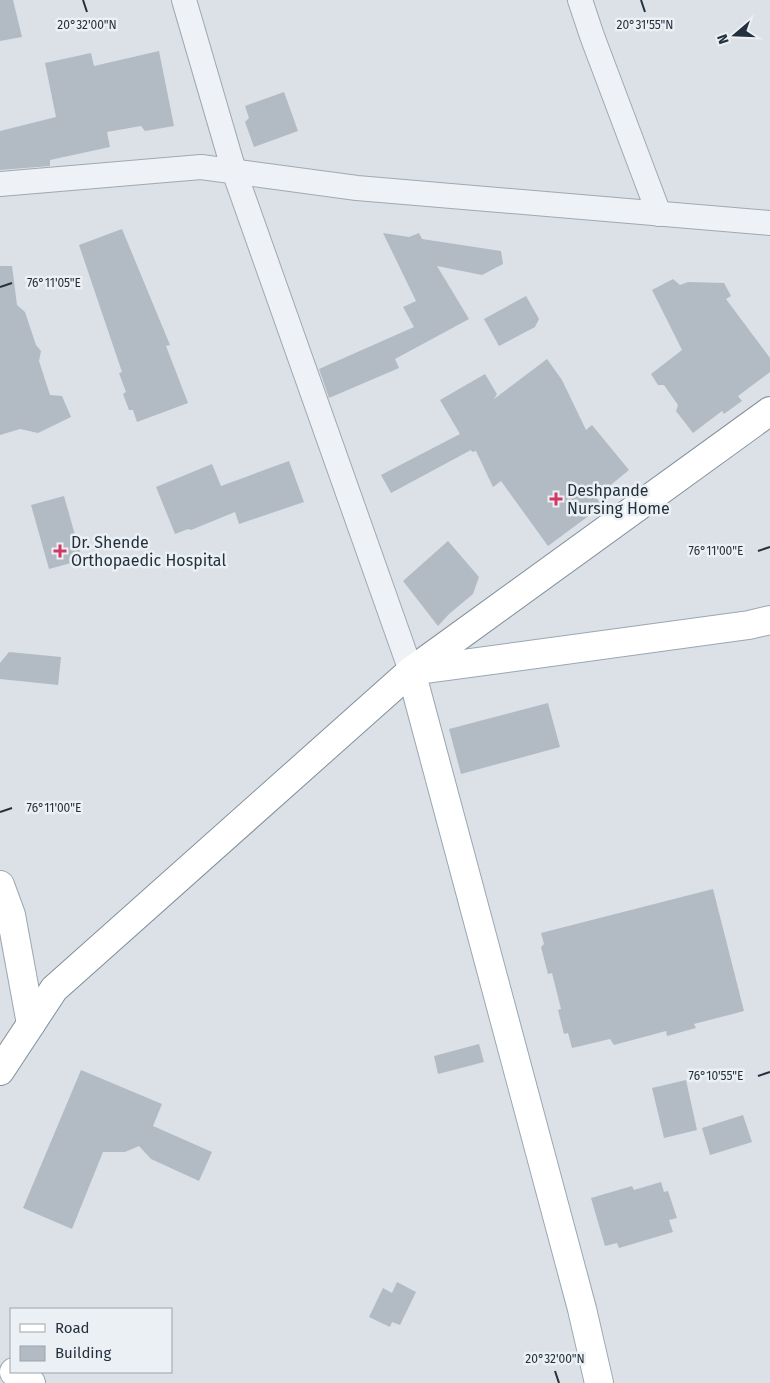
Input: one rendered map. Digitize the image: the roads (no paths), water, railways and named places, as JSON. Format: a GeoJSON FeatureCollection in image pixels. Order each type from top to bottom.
{"type":"FeatureCollection","features":[{"type":"Feature","properties":{"kind":"main road"},"geometry":{"type":"LineString","coordinates":[[0,1071],[54,989],[411,671],[770,411]]}},
{"type":"Feature","properties":{"kind":"main road"},"geometry":{"type":"LineString","coordinates":[[411,671],[749,625],[770,620]]}},
{"type":"Feature","properties":{"kind":"main road"},"geometry":{"type":"LineString","coordinates":[[411,671],[582,1309],[599,1383]]}},
{"type":"Feature","properties":{"kind":"main road"},"geometry":{"type":"LineString","coordinates":[[0,885],[11,915],[31,1024]]}},
{"type":"Feature","properties":{"kind":"main road"},"geometry":{"type":"LineString","coordinates":[[16,1373],[32,1383]]}},
{"type":"Feature","properties":{"kind":"street"},"geometry":{"type":"LineString","coordinates":[[184,0],[234,171],[411,671]]}},
{"type":"Feature","properties":{"kind":"street"},"geometry":{"type":"LineString","coordinates":[[580,0],[659,214]]}},
{"type":"Feature","properties":{"kind":"street"},"geometry":{"type":"LineString","coordinates":[[0,184],[200,166],[357,188],[770,223]]}},
{"type":"Feature","properties":{"kind":"place","name":"Deshpande Nursing Home"},"geometry":{"type":"Point","coordinates":[556,499]}},
{"type":"Feature","properties":{"kind":"place","name":"Dr. Shende Orthopaedic Hospital"},"geometry":{"type":"Point","coordinates":[60,551]}}]}
